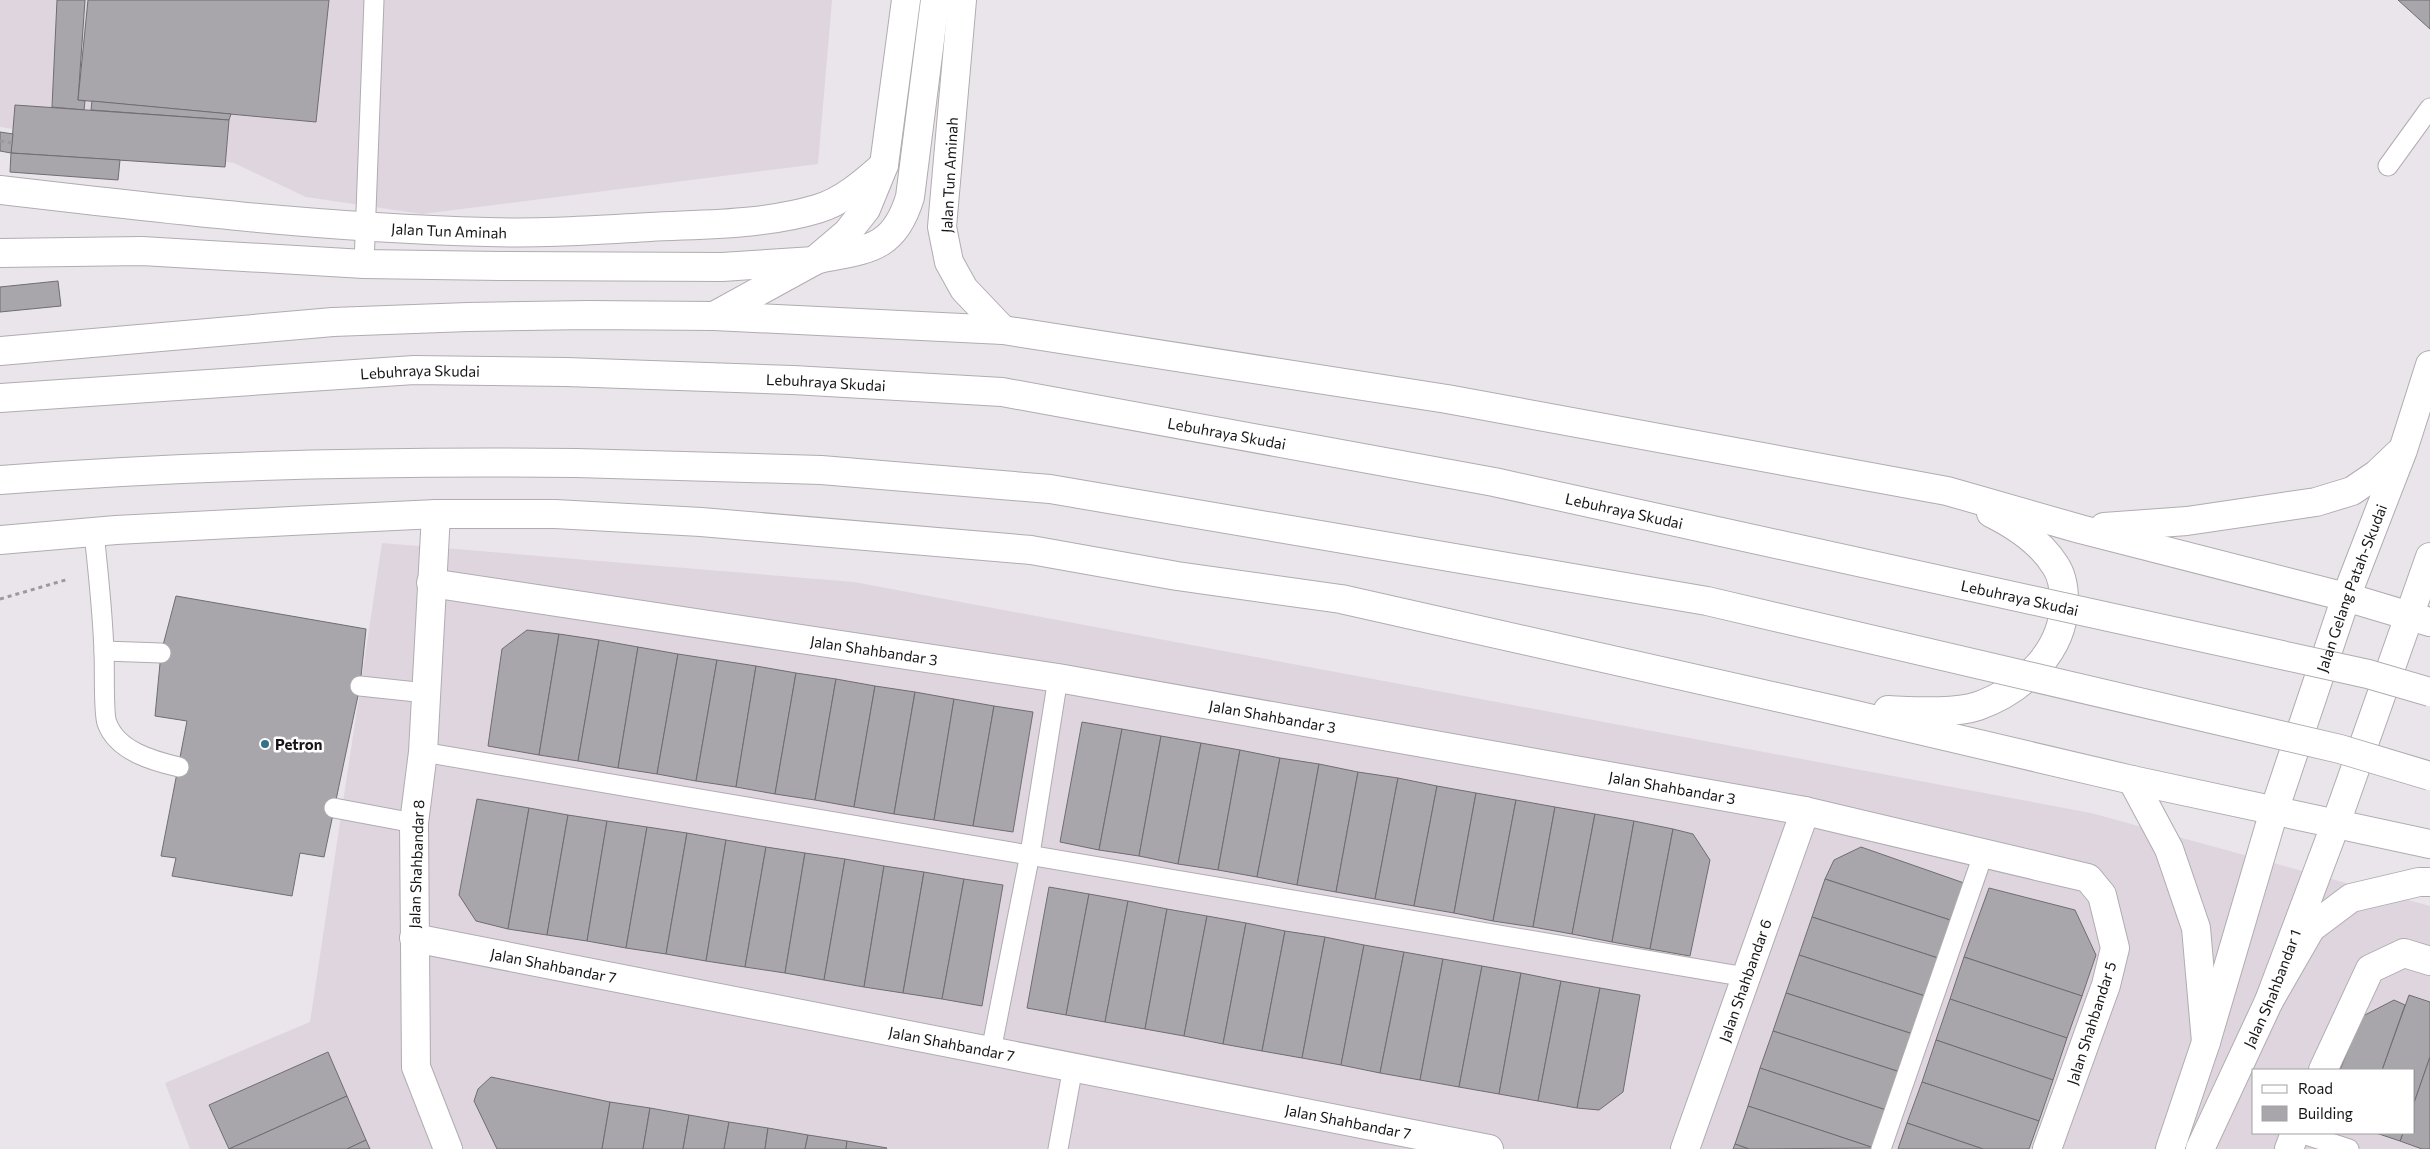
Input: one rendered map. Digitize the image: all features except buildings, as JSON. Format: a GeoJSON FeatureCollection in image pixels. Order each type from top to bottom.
{"type":"FeatureCollection","features":[{"type":"Feature","properties":{"kind":"main road"},"geometry":{"type":"LineString","coordinates":[[714,316],[814,260],[847,233],[866,209],[884,165],[906,0]]}},
{"type":"Feature","properties":{"kind":"main road"},"geometry":{"type":"LineString","coordinates":[[0,253],[142,251],[364,264],[722,267],[814,260],[861,251],[878,244],[892,235],[904,218],[910,197],[935,0]]}},
{"type":"Feature","properties":{"kind":"main road","name":"Jalan Tun Aminah"},"geometry":{"type":"LineString","coordinates":[[962,0],[942,226],[949,262],[964,289],[1003,330]]}},
{"type":"Feature","properties":{"kind":"main road","name":"Jalan Tun Aminah"},"geometry":{"type":"LineString","coordinates":[[0,190],[366,227],[489,232],[552,232],[736,223],[786,216],[819,209],[865,182],[884,165]]}},
{"type":"Feature","properties":{"kind":"main road"},"geometry":{"type":"LineString","coordinates":[[0,351],[333,322],[588,315],[714,316],[1003,330],[1447,399],[1947,491],[2080,529],[2346,597],[2420,619]]}},
{"type":"Feature","properties":{"kind":"main road","name":"Jalan Gelang Patah-Skudai"},"geometry":{"type":"LineString","coordinates":[[2274,811],[2346,597],[2403,450],[2430,365]]}},
{"type":"Feature","properties":{"kind":"main road","name":"Lebuhraya Skudai"},"geometry":{"type":"LineString","coordinates":[[0,398],[414,370],[566,372],[793,380],[1002,392],[1494,482],[2368,674],[2430,692]]}},
{"type":"Feature","properties":{"kind":"main road"},"geometry":{"type":"LineString","coordinates":[[2080,529],[2187,521],[2316,502],[2352,491],[2377,474],[2403,450]]}},
{"type":"Feature","properties":{"kind":"main road"},"geometry":{"type":"LineString","coordinates":[[0,480],[240,465],[417,462],[576,463],[821,470],[1070,492],[1707,601],[2340,750],[2430,776]]}},
{"type":"Feature","properties":{"kind":"main road"},"geometry":{"type":"LineString","coordinates":[[1834,710],[1933,711],[1978,706],[2008,691],[2034,670],[2054,646],[2064,618],[2064,588],[2056,566],[2037,544],[2016,526],[1947,491]]}},
{"type":"Feature","properties":{"kind":"main road"},"geometry":{"type":"LineString","coordinates":[[0,540],[94,532],[436,514],[555,514],[701,522],[1030,550],[1177,576],[1341,599],[1834,710],[2132,780],[2430,844]]}},
{"type":"Feature","properties":{"kind":"main road","name":"Jalan Shahbandar 8"},"geometry":{"type":"LineString","coordinates":[[436,514],[423,752],[414,823],[416,1067],[448,1149]]}},
{"type":"Feature","properties":{"kind":"main road"},"geometry":{"type":"LineString","coordinates":[[2336,823],[2420,619],[2430,557]]}},
{"type":"Feature","properties":{"kind":"main road","name":"Jalan Shahbandar 3"},"geometry":{"type":"LineString","coordinates":[[431,582],[1058,678],[1805,811],[2088,878],[2102,895]]}},
{"type":"Feature","properties":{"kind":"main road"},"geometry":{"type":"LineString","coordinates":[[2132,780],[2169,849],[2196,928],[2206,1042]]}},
{"type":"Feature","properties":{"kind":"main road","name":"Jalan Shahbandar 6"},"geometry":{"type":"LineString","coordinates":[[1685,1149],[1805,811]]}},
{"type":"Feature","properties":{"kind":"main road"},"geometry":{"type":"LineString","coordinates":[[2170,1149],[2206,1042],[2274,811]]}},
{"type":"Feature","properties":{"kind":"main road","name":"Jalan Shahbandar 1"},"geometry":{"type":"LineString","coordinates":[[2200,1149],[2269,1001],[2336,823]]}},
{"type":"Feature","properties":{"kind":"main road"},"geometry":{"type":"LineString","coordinates":[[2269,1001],[2312,928],[2351,898],[2419,882],[2430,882]]}},
{"type":"Feature","properties":{"kind":"main road","name":"Jalan Shahbandar 5"},"geometry":{"type":"LineString","coordinates":[[2047,1149],[2106,985],[2115,948],[2102,895]]}},
{"type":"Feature","properties":{"kind":"main road","name":"Jalan Shahbandar 7"},"geometry":{"type":"LineString","coordinates":[[414,938],[1489,1149]]}},
{"type":"Feature","properties":{"kind":"main road"},"geometry":{"type":"LineString","coordinates":[[2323,1069],[2370,969],[2404,952],[2430,961]]}},
{"type":"Feature","properties":{"kind":"main road"},"geometry":{"type":"LineString","coordinates":[[2289,1149],[2295,1134]]}},
{"type":"Feature","properties":{"kind":"lane"},"geometry":{"type":"LineString","coordinates":[[364,264],[374,0]]}},
{"type":"Feature","properties":{"kind":"lane"},"geometry":{"type":"LineString","coordinates":[[2388,166],[2430,108]]}},
{"type":"Feature","properties":{"kind":"lane"},"geometry":{"type":"LineString","coordinates":[[94,532],[104,651],[106,722],[118,740],[134,751],[150,760],[179,768]]}},
{"type":"Feature","properties":{"kind":"lane"},"geometry":{"type":"LineString","coordinates":[[104,651],[161,653]]}},
{"type":"Feature","properties":{"kind":"lane"},"geometry":{"type":"LineString","coordinates":[[991,1051],[1030,854],[1058,678]]}},
{"type":"Feature","properties":{"kind":"lane"},"geometry":{"type":"LineString","coordinates":[[360,686],[426,693]]}},
{"type":"Feature","properties":{"kind":"lane"},"geometry":{"type":"LineString","coordinates":[[423,752],[1746,977]]}},
{"type":"Feature","properties":{"kind":"lane"},"geometry":{"type":"LineString","coordinates":[[334,808],[414,823]]}},
{"type":"Feature","properties":{"kind":"lane"},"geometry":{"type":"LineString","coordinates":[[1881,1149],[1984,852]]}},
{"type":"Feature","properties":{"kind":"lane"},"geometry":{"type":"LineString","coordinates":[[1058,1149],[1073,1067]]}},
{"type":"Feature","properties":{"kind":"lane"},"geometry":{"type":"LineString","coordinates":[[2303,1134],[2350,1149]]}},
{"type":"Feature","properties":{"kind":"path"},"geometry":{"type":"LineString","coordinates":[[0,141],[12,143]]}},
{"type":"Feature","properties":{"kind":"path"},"geometry":{"type":"LineString","coordinates":[[0,599],[98,570]]}},
{"type":"Feature","properties":{"kind":"shaded area"},"geometry":{"type":"Polygon","coordinates":[[[0,0],[832,0],[818,164],[422,214],[306,197],[234,163],[0,127],[0,0]]]}},
{"type":"Feature","properties":{"kind":"shaded area"},"geometry":{"type":"Polygon","coordinates":[[[382,543],[854,582],[2091,813],[2430,906],[2430,1149],[190,1149],[165,1083],[310,1022],[382,543]]]}},
{"type":"Feature","properties":{"kind":"place","name":"Petron"},"geometry":{"type":"Point","coordinates":[265,744]}}]}
